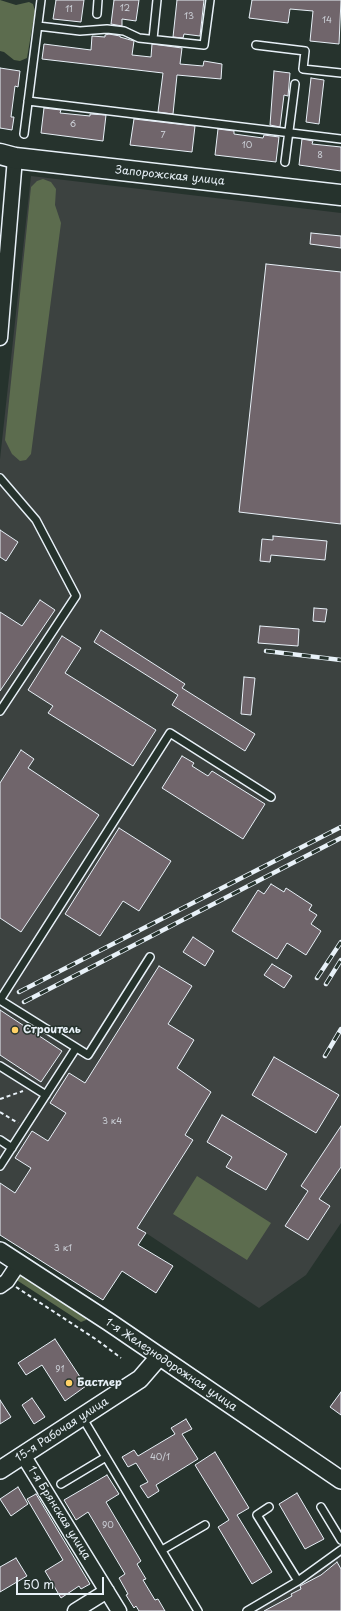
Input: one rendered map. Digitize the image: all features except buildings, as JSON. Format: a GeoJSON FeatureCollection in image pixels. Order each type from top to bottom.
{"type":"FeatureCollection","features":[{"type":"Feature","properties":{"kind":"main road","name":"Запорожская улица"},"geometry":{"type":"LineString","coordinates":[[8,156],[341,195]]}},
{"type":"Feature","properties":{"kind":"street"},"geometry":{"type":"LineString","coordinates":[[0,338],[8,156]]}},
{"type":"Feature","properties":{"kind":"street","name":"1-я Железнодорожная улица"},"geometry":{"type":"LineString","coordinates":[[0,1252],[19,1263],[341,1480]]}},
{"type":"Feature","properties":{"kind":"street"},"geometry":{"type":"LineString","coordinates":[[3,1283],[19,1263]]}},
{"type":"Feature","properties":{"kind":"street","name":"15-я Рабочая улица"},"geometry":{"type":"LineString","coordinates":[[0,1470],[140,1379],[159,1357]]}},
{"type":"Feature","properties":{"kind":"street","name":"1-я Брянская улица"},"geometry":{"type":"LineString","coordinates":[[23,1455],[119,1611]]}},
{"type":"Feature","properties":{"kind":"street"},"geometry":{"type":"LineString","coordinates":[[75,1611],[107,1591]]}},
{"type":"Feature","properties":{"kind":"lane"},"geometry":{"type":"LineString","coordinates":[[24,134],[41,0]]}},
{"type":"Feature","properties":{"kind":"lane"},"geometry":{"type":"LineString","coordinates":[[97,14],[98,0]]}},
{"type":"Feature","properties":{"kind":"lane"},"geometry":{"type":"LineString","coordinates":[[153,39],[157,0]]}},
{"type":"Feature","properties":{"kind":"lane"},"geometry":{"type":"LineString","coordinates":[[38,26],[80,31],[107,29],[124,31],[139,38],[204,45],[210,0]]}},
{"type":"Feature","properties":{"kind":"lane"},"geometry":{"type":"LineString","coordinates":[[256,45],[305,51],[303,69],[341,73]]}},
{"type":"Feature","properties":{"kind":"lane"},"geometry":{"type":"LineString","coordinates":[[285,162],[295,84]]}},
{"type":"Feature","properties":{"kind":"lane"},"geometry":{"type":"LineString","coordinates":[[28,101],[341,139]]}},
{"type":"Feature","properties":{"kind":"lane"},"geometry":{"type":"LineString","coordinates":[[0,478],[36,520],[76,596],[0,711]]}},
{"type":"Feature","properties":{"kind":"lane"},"geometry":{"type":"LineString","coordinates":[[150,957],[88,1056],[0,1000],[170,733],[271,797]]}},
{"type":"Feature","properties":{"kind":"lane"},"geometry":{"type":"LineString","coordinates":[[0,1166],[76,1048]]}},
{"type":"Feature","properties":{"kind":"lane"},"geometry":{"type":"LineString","coordinates":[[0,1066],[46,1095]]}},
{"type":"Feature","properties":{"kind":"lane"},"geometry":{"type":"LineString","coordinates":[[0,1140],[12,1148]]}},
{"type":"Feature","properties":{"kind":"lane"},"geometry":{"type":"LineString","coordinates":[[82,1417],[198,1611]]}},
{"type":"Feature","properties":{"kind":"lane"},"geometry":{"type":"LineString","coordinates":[[61,1484],[106,1457]]}},
{"type":"Feature","properties":{"kind":"lane"},"geometry":{"type":"LineString","coordinates":[[269,1507],[257,1515],[298,1581]]}},
{"type":"Feature","properties":{"kind":"lane"},"geometry":{"type":"LineString","coordinates":[[322,1507],[341,1540]]}},
{"type":"Feature","properties":{"kind":"lane"},"geometry":{"type":"LineString","coordinates":[[162,1550],[205,1525]]}},
{"type":"Feature","properties":{"kind":"lane"},"geometry":{"type":"LineString","coordinates":[[247,1611],[298,1581],[341,1550]]}},
{"type":"Feature","properties":{"kind":"path"},"geometry":{"type":"LineString","coordinates":[[0,1099],[33,1087]]}},
{"type":"Feature","properties":{"kind":"path"},"geometry":{"type":"LineString","coordinates":[[0,1112],[25,1128]]}},
{"type":"Feature","properties":{"kind":"path"},"geometry":{"type":"LineString","coordinates":[[3,1283],[97,1340],[122,1358]]}},
{"type":"Feature","properties":{"kind":"shaded area"},"geometry":{"type":"Polygon","coordinates":[[[31,176],[341,213],[341,1223],[306,1275],[259,1308],[146,1233],[103,1300],[0,1235],[0,459],[31,176]]]}},
{"type":"Feature","properties":{"kind":"shaded area"},"geometry":{"type":"Polygon","coordinates":[[[341,1553],[341,1611],[253,1611],[341,1553]]]}},
{"type":"Feature","properties":{"kind":"green space"},"geometry":{"type":"Polygon","coordinates":[[[0,0],[16,5],[29,2],[33,4],[35,11],[27,58],[20,61],[14,60],[4,52],[0,51],[0,0]]]}},
{"type":"Feature","properties":{"kind":"green space"},"geometry":{"type":"Polygon","coordinates":[[[43,179],[51,182],[56,189],[55,205],[61,223],[31,454],[26,460],[20,461],[12,454],[5,440],[31,187],[37,181],[43,179]]]}},
{"type":"Feature","properties":{"kind":"green space"},"geometry":{"type":"Polygon","coordinates":[[[197,1176],[271,1223],[247,1260],[173,1214],[197,1176]]]}},
{"type":"Feature","properties":{"kind":"green space"},"geometry":{"type":"Polygon","coordinates":[[[21,1272],[86,1316],[86,1320],[81,1322],[15,1279],[21,1272]]]}},
{"type":"Feature","properties":{"kind":"railway"},"geometry":{"type":"LineString","coordinates":[[266,651],[341,660]]}},
{"type":"Feature","properties":{"kind":"railway"},"geometry":{"type":"LineString","coordinates":[[19,992],[341,827]]}},
{"type":"Feature","properties":{"kind":"railway"},"geometry":{"type":"LineString","coordinates":[[24,1002],[341,838]]}},
{"type":"Feature","properties":{"kind":"railway"},"geometry":{"type":"LineString","coordinates":[[317,978],[341,942]]}},
{"type":"Feature","properties":{"kind":"railway"},"geometry":{"type":"LineString","coordinates":[[326,984],[341,960]]}},
{"type":"Feature","properties":{"kind":"railway"},"geometry":{"type":"LineString","coordinates":[[325,1056],[341,1029]]}},
{"type":"Feature","properties":{"kind":"place","name":"Строитель"},"geometry":{"type":"Point","coordinates":[15,1030]}},
{"type":"Feature","properties":{"kind":"place","name":"Бастлер"},"geometry":{"type":"Point","coordinates":[69,1383]}}]}
